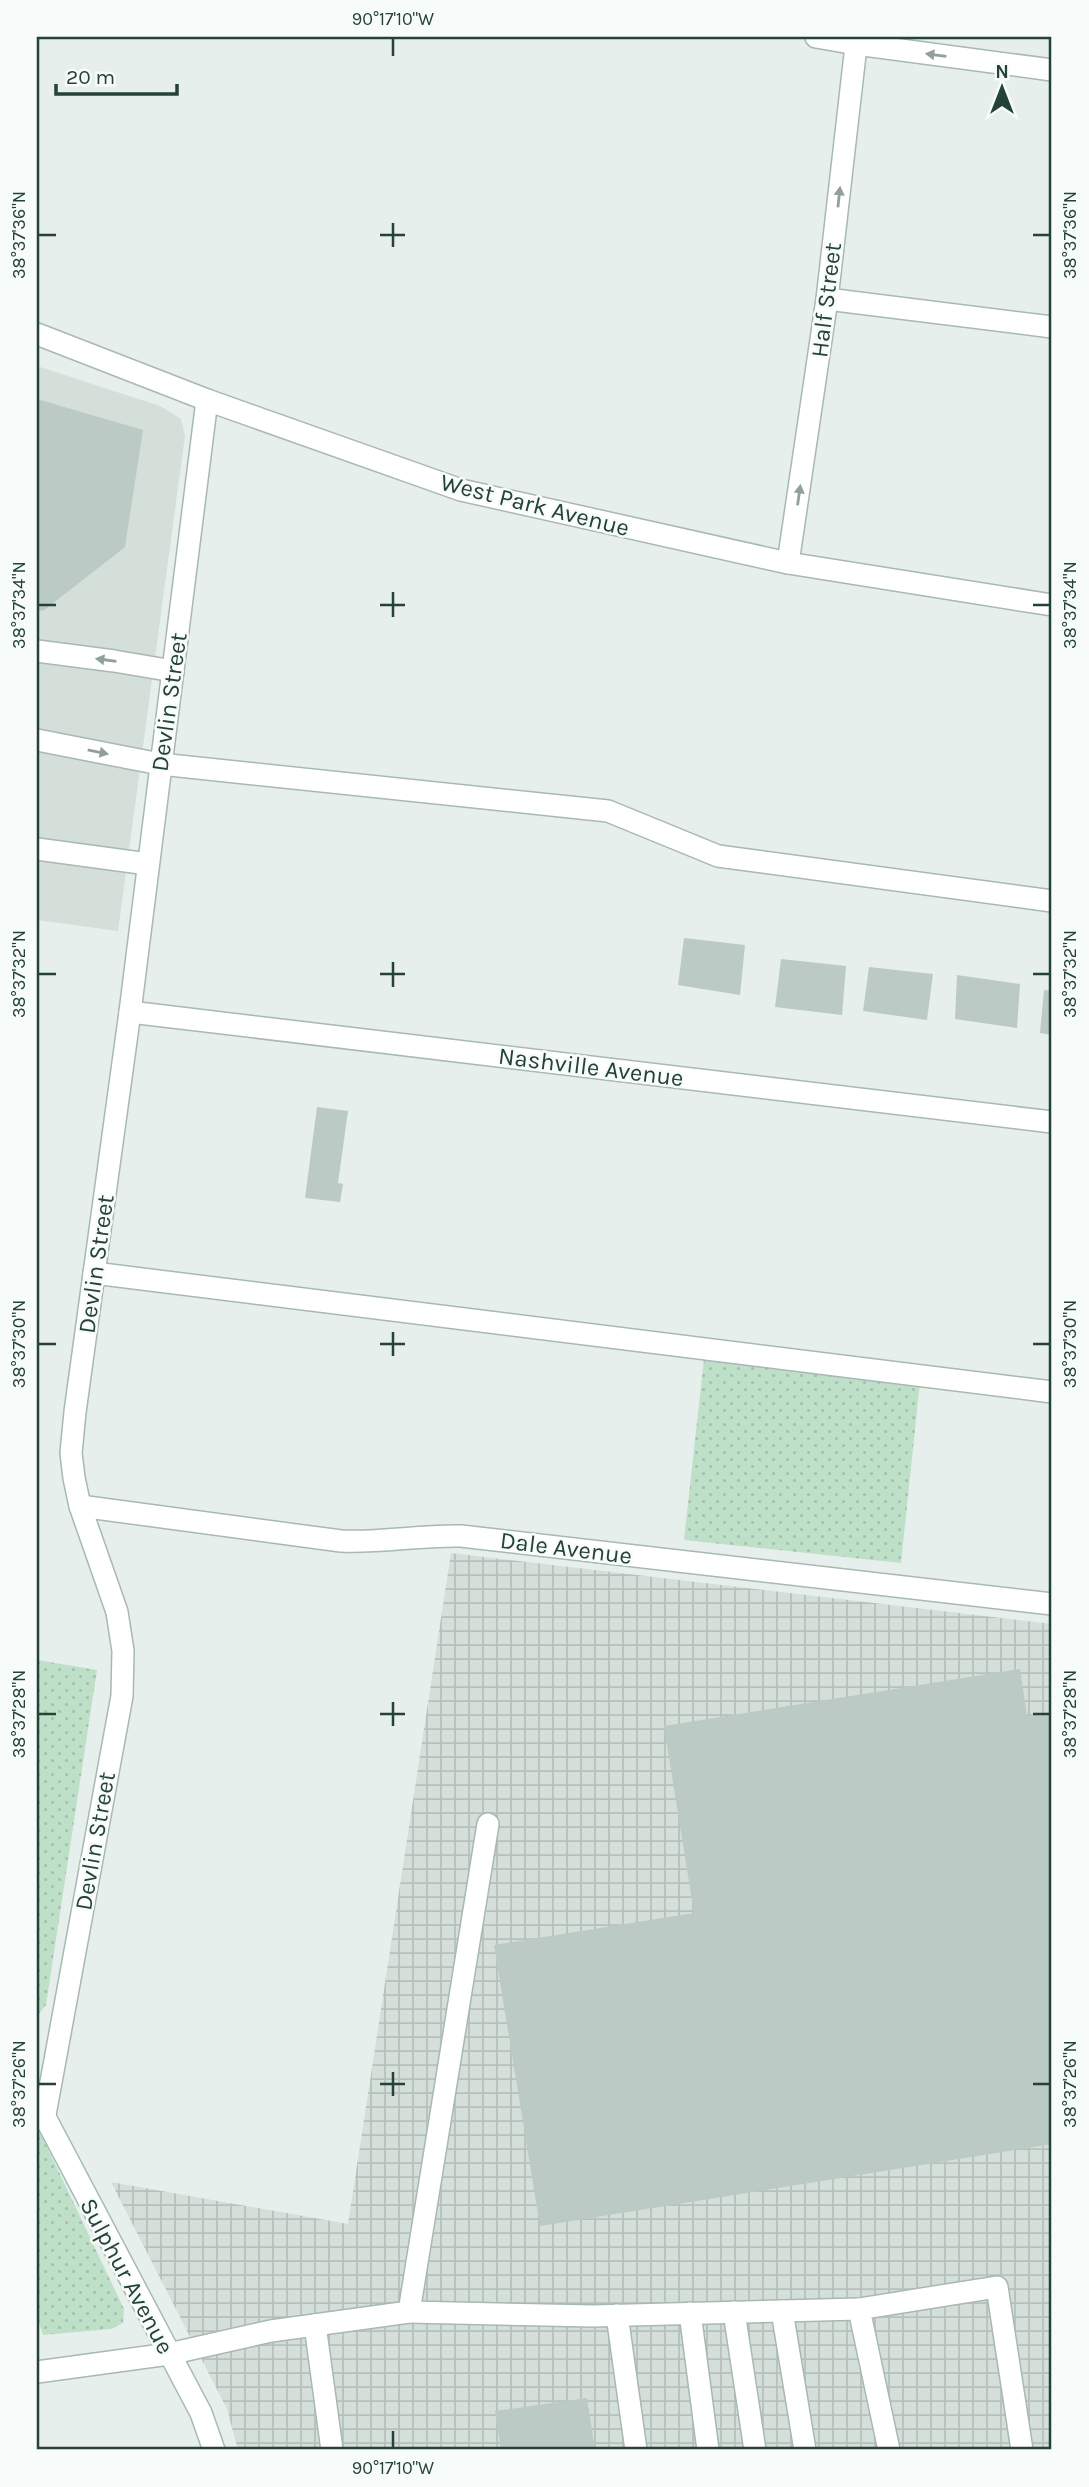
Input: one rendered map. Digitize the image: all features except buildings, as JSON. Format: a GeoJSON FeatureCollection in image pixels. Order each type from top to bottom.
{"type":"FeatureCollection","features":[{"type":"Feature","properties":{"kind":"street"},"geometry":{"type":"LineString","coordinates":[[816,37],[1052,70]]}},
{"type":"Feature","properties":{"kind":"street","name":"Half Street"},"geometry":{"type":"LineString","coordinates":[[788,563],[827,299],[856,41]]}},
{"type":"Feature","properties":{"kind":"street"},"geometry":{"type":"LineString","coordinates":[[827,299],[1052,327]]}},
{"type":"Feature","properties":{"kind":"street","name":"West Park Avenue"},"geometry":{"type":"LineString","coordinates":[[37,334],[207,400],[461,490],[788,563],[1052,605]]}},
{"type":"Feature","properties":{"kind":"street","name":"Devlin Street"},"geometry":{"type":"LineString","coordinates":[[41,2111],[122,1696],[123,1651],[117,1612],[80,1506],[71,1453],[207,400]]}},
{"type":"Feature","properties":{"kind":"street"},"geometry":{"type":"LineString","coordinates":[[37,651],[173,671]]}},
{"type":"Feature","properties":{"kind":"street"},"geometry":{"type":"LineString","coordinates":[[37,740],[160,764],[608,811],[718,856],[1052,901]]}},
{"type":"Feature","properties":{"kind":"street"},"geometry":{"type":"LineString","coordinates":[[37,849],[148,864]]}},
{"type":"Feature","properties":{"kind":"street","name":"Nashville Avenue"},"geometry":{"type":"LineString","coordinates":[[130,1012],[1052,1122]]}},
{"type":"Feature","properties":{"kind":"street"},"geometry":{"type":"LineString","coordinates":[[94,1273],[1052,1392]]}},
{"type":"Feature","properties":{"kind":"street","name":"Dale Avenue"},"geometry":{"type":"LineString","coordinates":[[80,1506],[341,1541],[374,1543],[424,1535],[461,1536],[1052,1604]]}},
{"type":"Feature","properties":{"kind":"street"},"geometry":{"type":"LineString","coordinates":[[409,2312],[488,1824]]}},
{"type":"Feature","properties":{"kind":"street","name":"Sulphur Avenue"},"geometry":{"type":"LineString","coordinates":[[41,2111],[201,2413],[214,2450]]}},
{"type":"Feature","properties":{"kind":"street"},"geometry":{"type":"LineString","coordinates":[[37,2372],[169,2354],[271,2331],[409,2312],[617,2315],[859,2309],[997,2287],[1022,2450]]}},
{"type":"Feature","properties":{"kind":"street"},"geometry":{"type":"LineString","coordinates":[[859,2309],[889,2450]]}},
{"type":"Feature","properties":{"kind":"street"},"geometry":{"type":"LineString","coordinates":[[782,2311],[805,2450]]}},
{"type":"Feature","properties":{"kind":"street"},"geometry":{"type":"LineString","coordinates":[[734,2312],[754,2450]]}},
{"type":"Feature","properties":{"kind":"street"},"geometry":{"type":"LineString","coordinates":[[690,2313],[708,2450]]}},
{"type":"Feature","properties":{"kind":"street"},"geometry":{"type":"LineString","coordinates":[[617,2315],[636,2450]]}},
{"type":"Feature","properties":{"kind":"street"},"geometry":{"type":"LineString","coordinates":[[315,2325],[332,2450]]}},
{"type":"Feature","properties":{"kind":"shaded area"},"geometry":{"type":"Polygon","coordinates":[[[37,366],[160,406],[181,419],[185,436],[118,931],[37,920],[37,366]]]}},
{"type":"Feature","properties":{"kind":"shaded area"},"geometry":{"type":"Polygon","coordinates":[[[451,1553],[1052,1624],[1052,2450],[238,2450],[227,2409],[111,2182],[348,2224],[451,1553]]]}},
{"type":"Feature","properties":{"kind":"green space"},"geometry":{"type":"Polygon","coordinates":[[[704,1359],[920,1382],[901,1563],[684,1540],[704,1359]]]}},
{"type":"Feature","properties":{"kind":"green space"},"geometry":{"type":"Polygon","coordinates":[[[37,1660],[97,1670],[46,2005],[38,2015],[37,1660]]]}},
{"type":"Feature","properties":{"kind":"green space"},"geometry":{"type":"Polygon","coordinates":[[[37,2126],[124,2309],[123,2323],[111,2329],[43,2335],[37,2317],[37,2126]]]}}]}
